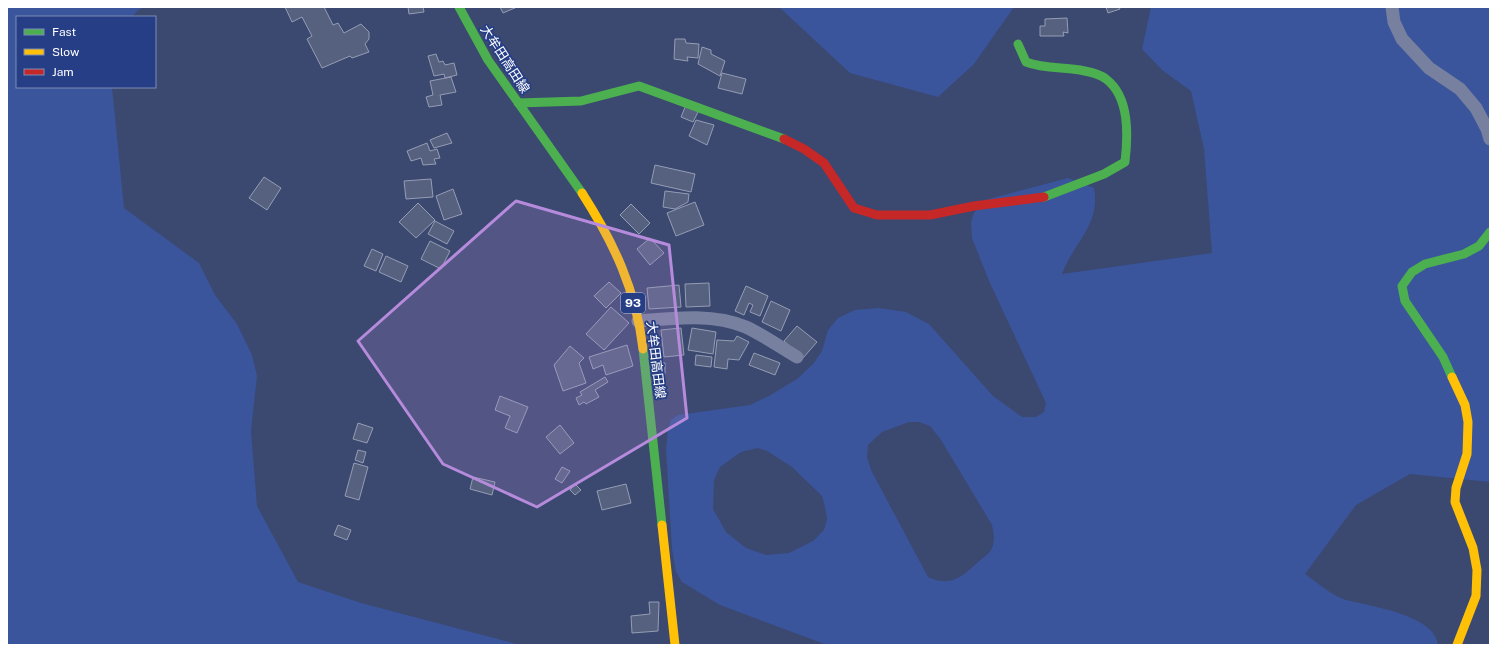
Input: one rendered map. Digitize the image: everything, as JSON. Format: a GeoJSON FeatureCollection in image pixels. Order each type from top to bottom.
{"type":"FeatureCollection","features":[{"type":"Feature","properties":{"kind":"street","name":"大牟田高田線"},"geometry":{"type":"LineString","coordinates":[[459,7],[474,37],[518,103],[584,196],[622,264],[638,321],[643,347],[675,645]]}},
{"type":"Feature","properties":{"kind":"street"},"geometry":{"type":"LineString","coordinates":[[1392,7],[1394,22],[1402,39],[1429,68],[1460,90],[1476,108],[1487,129],[1490,139]]}},
{"type":"Feature","properties":{"kind":"street"},"geometry":{"type":"LineString","coordinates":[[518,103],[581,101],[639,86],[785,140],[804,149],[824,163],[854,208],[877,215],[930,215],[974,206],[1044,197],[1104,174],[1125,162],[1127,122],[1120,98],[1108,80],[1101,76],[1079,70],[1038,68],[1026,62],[1018,44]]}},
{"type":"Feature","properties":{"kind":"street"},"geometry":{"type":"LineString","coordinates":[[1457,645],[1476,596],[1477,570],[1473,548],[1455,502],[1456,488],[1467,454],[1468,422],[1464,405],[1443,357],[1405,302],[1402,286],[1412,272],[1425,264],[1464,254],[1479,246],[1490,232]]}},
{"type":"Feature","properties":{"kind":"street"},"geometry":{"type":"LineString","coordinates":[[638,321],[675,318],[722,320],[746,328],[797,357]]}},
{"type":"Feature","properties":{"kind":"highlighted area"},"geometry":{"type":"Polygon","coordinates":[[[516,201],[669,245],[687,418],[537,507],[443,464],[358,341],[516,201]]]}},
{"type":"Feature","properties":{"kind":"shaded area"},"geometry":{"type":"Polygon","coordinates":[[[7,7],[145,7],[138,10],[133,16],[16,16],[16,88],[112,88],[124,208],[199,263],[215,295],[237,324],[252,355],[257,376],[251,431],[257,506],[298,582],[361,603],[520,645],[7,645],[7,7]]]}},
{"type":"Feature","properties":{"kind":"shaded area"},"geometry":{"type":"Polygon","coordinates":[[[779,7],[1014,7],[974,64],[938,97],[850,73],[779,7]]]}},
{"type":"Feature","properties":{"kind":"shaded area"},"geometry":{"type":"Polygon","coordinates":[[[1151,7],[1490,7],[1490,482],[1410,474],[1356,505],[1305,574],[1343,599],[1383,608],[1413,619],[1425,626],[1434,634],[1438,645],[827,645],[720,605],[682,582],[676,572],[672,549],[666,449],[668,430],[671,420],[678,415],[750,405],[769,396],[797,379],[814,363],[822,351],[828,330],[838,318],[855,310],[878,308],[906,312],[929,324],[993,396],[1022,417],[1036,417],[1044,412],[1046,403],[989,281],[972,238],[971,222],[974,213],[985,200],[1068,178],[1094,188],[1094,213],[1085,233],[1062,274],[1212,253],[1204,149],[1191,91],[1162,70],[1142,49],[1151,7]],[[909,422],[882,432],[868,445],[867,457],[871,470],[928,577],[936,580],[949,581],[966,573],[991,550],[994,538],[992,525],[941,440],[930,426],[919,422],[909,422]],[[758,448],[741,452],[720,467],[714,480],[713,509],[726,532],[746,548],[766,555],[789,553],[813,541],[824,530],[827,519],[822,496],[792,467],[767,451],[758,448]]]}},
{"type":"Feature","properties":{"kind":"building"},"geometry":{"type":"Polygon","coordinates":[[[285,7],[324,7],[333,25],[338,23],[344,33],[361,24],[369,32],[369,39],[365,44],[369,52],[352,58],[350,56],[322,68],[307,39],[312,36],[302,17],[292,22],[285,7]]]}},
{"type":"Feature","properties":{"kind":"building"},"geometry":{"type":"Polygon","coordinates":[[[408,7],[423,7],[424,12],[409,14],[408,7]]]}},
{"type":"Feature","properties":{"kind":"building"},"geometry":{"type":"Polygon","coordinates":[[[500,7],[517,7],[503,13],[500,7]]]}},
{"type":"Feature","properties":{"kind":"building"},"geometry":{"type":"Polygon","coordinates":[[[1106,7],[1119,7],[1120,9],[1108,13],[1106,7]]]}},
{"type":"Feature","properties":{"kind":"building"},"geometry":{"type":"Polygon","coordinates":[[[1067,18],[1068,33],[1063,32],[1064,36],[1040,36],[1040,26],[1045,26],[1045,19],[1067,18]]]}},
{"type":"Feature","properties":{"kind":"building"},"geometry":{"type":"Polygon","coordinates":[[[675,39],[685,39],[686,43],[699,44],[698,58],[687,57],[688,61],[674,59],[675,39]]]}},
{"type":"Feature","properties":{"kind":"building"},"geometry":{"type":"Polygon","coordinates":[[[702,47],[711,50],[711,54],[725,61],[720,76],[698,64],[702,47]]]}},
{"type":"Feature","properties":{"kind":"building"},"geometry":{"type":"Polygon","coordinates":[[[436,54],[439,62],[443,61],[445,65],[454,63],[457,75],[445,78],[444,74],[434,76],[428,56],[436,54]]]}},
{"type":"Feature","properties":{"kind":"building"},"geometry":{"type":"Polygon","coordinates":[[[722,73],[746,79],[742,94],[718,88],[722,73]]]}},
{"type":"Feature","properties":{"kind":"building"},"geometry":{"type":"Polygon","coordinates":[[[451,77],[456,92],[440,95],[442,105],[429,107],[426,97],[433,95],[430,81],[451,77]]]}},
{"type":"Feature","properties":{"kind":"building"},"geometry":{"type":"Polygon","coordinates":[[[686,105],[699,110],[693,122],[681,117],[686,105]]]}},
{"type":"Feature","properties":{"kind":"building"},"geometry":{"type":"Polygon","coordinates":[[[696,120],[714,125],[707,145],[689,136],[696,120]]]}},
{"type":"Feature","properties":{"kind":"building"},"geometry":{"type":"Polygon","coordinates":[[[447,133],[452,143],[434,148],[430,140],[447,133]]]}},
{"type":"Feature","properties":{"kind":"building"},"geometry":{"type":"Polygon","coordinates":[[[427,143],[430,151],[437,149],[440,158],[434,159],[436,164],[423,165],[421,158],[411,161],[407,151],[427,143]]]}},
{"type":"Feature","properties":{"kind":"building"},"geometry":{"type":"Polygon","coordinates":[[[655,165],[695,174],[691,192],[651,183],[655,165]]]}},
{"type":"Feature","properties":{"kind":"building"},"geometry":{"type":"Polygon","coordinates":[[[264,177],[281,188],[267,210],[249,198],[264,177]]]}},
{"type":"Feature","properties":{"kind":"building"},"geometry":{"type":"Polygon","coordinates":[[[431,179],[433,197],[406,199],[404,181],[431,179]]]}},
{"type":"Feature","properties":{"kind":"building"},"geometry":{"type":"Polygon","coordinates":[[[453,189],[462,214],[444,220],[436,196],[453,189]]]}},
{"type":"Feature","properties":{"kind":"building"},"geometry":{"type":"Polygon","coordinates":[[[665,191],[689,194],[688,202],[675,209],[663,207],[665,191]]]}},
{"type":"Feature","properties":{"kind":"building"},"geometry":{"type":"Polygon","coordinates":[[[695,202],[704,225],[676,236],[667,213],[695,202]]]}},
{"type":"Feature","properties":{"kind":"building"},"geometry":{"type":"Polygon","coordinates":[[[418,203],[435,220],[416,238],[399,222],[418,203]]]}},
{"type":"Feature","properties":{"kind":"building"},"geometry":{"type":"Polygon","coordinates":[[[631,204],[650,223],[639,234],[620,215],[631,204]]]}},
{"type":"Feature","properties":{"kind":"building"},"geometry":{"type":"Polygon","coordinates":[[[435,221],[454,231],[447,244],[428,234],[435,221]]]}},
{"type":"Feature","properties":{"kind":"building"},"geometry":{"type":"Polygon","coordinates":[[[650,238],[664,253],[650,265],[637,249],[650,238]]]}},
{"type":"Feature","properties":{"kind":"building"},"geometry":{"type":"Polygon","coordinates":[[[430,241],[450,251],[441,269],[421,259],[430,241]]]}},
{"type":"Feature","properties":{"kind":"building"},"geometry":{"type":"Polygon","coordinates":[[[372,249],[383,254],[376,271],[364,266],[372,249]]]}},
{"type":"Feature","properties":{"kind":"building"},"geometry":{"type":"Polygon","coordinates":[[[386,256],[408,266],[401,282],[379,272],[386,256]]]}},
{"type":"Feature","properties":{"kind":"building"},"geometry":{"type":"Polygon","coordinates":[[[609,282],[621,293],[606,308],[594,296],[609,282]]]}},
{"type":"Feature","properties":{"kind":"building"},"geometry":{"type":"Polygon","coordinates":[[[709,283],[710,306],[686,307],[685,284],[709,283]]]}},
{"type":"Feature","properties":{"kind":"building"},"geometry":{"type":"Polygon","coordinates":[[[679,285],[681,307],[649,309],[647,288],[679,285]]]}},
{"type":"Feature","properties":{"kind":"building"},"geometry":{"type":"Polygon","coordinates":[[[746,286],[768,296],[760,316],[750,312],[753,305],[749,303],[744,315],[735,311],[746,286]]]}},
{"type":"Feature","properties":{"kind":"building"},"geometry":{"type":"Polygon","coordinates":[[[771,301],[790,310],[781,331],[762,322],[771,301]]]}},
{"type":"Feature","properties":{"kind":"building"},"geometry":{"type":"Polygon","coordinates":[[[611,307],[629,323],[604,350],[586,334],[611,307]]]}},
{"type":"Feature","properties":{"kind":"building"},"geometry":{"type":"Polygon","coordinates":[[[797,326],[817,342],[803,358],[784,341],[797,326]]]}},
{"type":"Feature","properties":{"kind":"building"},"geometry":{"type":"Polygon","coordinates":[[[681,328],[684,355],[664,357],[661,330],[681,328]]]}},
{"type":"Feature","properties":{"kind":"building"},"geometry":{"type":"Polygon","coordinates":[[[692,328],[716,332],[713,354],[688,350],[692,328]]]}},
{"type":"Feature","properties":{"kind":"building"},"geometry":{"type":"Polygon","coordinates":[[[737,336],[749,342],[739,360],[728,359],[727,369],[714,367],[717,340],[734,341],[737,336]]]}},
{"type":"Feature","properties":{"kind":"building"},"geometry":{"type":"Polygon","coordinates":[[[627,345],[633,366],[606,375],[603,365],[593,369],[589,357],[627,345]]]}},
{"type":"Feature","properties":{"kind":"building"},"geometry":{"type":"Polygon","coordinates":[[[570,346],[584,358],[579,363],[586,383],[563,391],[554,365],[570,346]]]}},
{"type":"Feature","properties":{"kind":"building"},"geometry":{"type":"Polygon","coordinates":[[[754,353],[780,363],[775,375],[749,365],[754,353]]]}},
{"type":"Feature","properties":{"kind":"building"},"geometry":{"type":"Polygon","coordinates":[[[696,355],[712,357],[711,367],[695,365],[696,355]]]}},
{"type":"Feature","properties":{"kind":"building"},"geometry":{"type":"Polygon","coordinates":[[[655,363],[665,363],[665,374],[655,374],[655,363]]]}},
{"type":"Feature","properties":{"kind":"building"},"geometry":{"type":"Polygon","coordinates":[[[605,377],[608,382],[595,390],[599,397],[586,404],[584,402],[579,405],[576,398],[582,395],[580,392],[605,377]]]}},
{"type":"Feature","properties":{"kind":"building"},"geometry":{"type":"Polygon","coordinates":[[[500,396],[528,407],[517,433],[505,428],[510,416],[495,410],[500,396]]]}},
{"type":"Feature","properties":{"kind":"building"},"geometry":{"type":"Polygon","coordinates":[[[358,423],[373,428],[367,443],[353,439],[358,423]]]}},
{"type":"Feature","properties":{"kind":"building"},"geometry":{"type":"Polygon","coordinates":[[[560,425],[574,443],[560,454],[546,437],[560,425]]]}},
{"type":"Feature","properties":{"kind":"building"},"geometry":{"type":"Polygon","coordinates":[[[358,450],[366,452],[363,463],[355,460],[358,450]]]}},
{"type":"Feature","properties":{"kind":"building"},"geometry":{"type":"Polygon","coordinates":[[[354,463],[368,467],[359,500],[345,496],[354,463]]]}},
{"type":"Feature","properties":{"kind":"building"},"geometry":{"type":"Polygon","coordinates":[[[562,467],[570,471],[562,483],[555,479],[562,467]]]}},
{"type":"Feature","properties":{"kind":"building"},"geometry":{"type":"Polygon","coordinates":[[[473,477],[495,482],[492,495],[470,489],[473,477]]]}},
{"type":"Feature","properties":{"kind":"building"},"geometry":{"type":"Polygon","coordinates":[[[575,484],[581,490],[575,495],[570,490],[575,484]]]}},
{"type":"Feature","properties":{"kind":"building"},"geometry":{"type":"Polygon","coordinates":[[[626,484],[631,503],[602,510],[597,491],[626,484]]]}},
{"type":"Feature","properties":{"kind":"building"},"geometry":{"type":"Polygon","coordinates":[[[338,525],[351,530],[347,540],[334,535],[338,525]]]}},
{"type":"Feature","properties":{"kind":"building"},"geometry":{"type":"Polygon","coordinates":[[[649,602],[659,602],[658,631],[632,633],[631,616],[650,614],[649,602]]]}},
{"type":"Feature","properties":{"kind":"traffic: fast"},"geometry":{"type":"LineString","coordinates":[[459,7],[488,60],[582,193]]}},
{"type":"Feature","properties":{"kind":"traffic: fast"},"geometry":{"type":"LineString","coordinates":[[1018,44],[1026,62],[1046,67],[1080,70],[1100,75],[1106,79],[1120,96],[1126,118],[1127,141],[1125,162],[1104,174],[1044,197]]}},
{"type":"Feature","properties":{"kind":"traffic: fast"},"geometry":{"type":"LineString","coordinates":[[518,103],[581,101],[639,86],[784,139]]}},
{"type":"Feature","properties":{"kind":"traffic: fast"},"geometry":{"type":"LineString","coordinates":[[1452,377],[1443,357],[1405,301],[1402,286],[1412,272],[1425,264],[1464,254],[1479,246],[1490,232]]}},
{"type":"Feature","properties":{"kind":"traffic: fast"},"geometry":{"type":"LineString","coordinates":[[643,349],[662,525]]}},
{"type":"Feature","properties":{"kind":"traffic: slow"},"geometry":{"type":"LineString","coordinates":[[582,193],[604,230],[622,268],[635,307],[643,349]]}},
{"type":"Feature","properties":{"kind":"traffic: slow"},"geometry":{"type":"LineString","coordinates":[[1452,377],[1465,405],[1468,422],[1467,454],[1456,488],[1455,502],[1473,548],[1477,570],[1476,596],[1457,645]]}},
{"type":"Feature","properties":{"kind":"traffic: slow"},"geometry":{"type":"LineString","coordinates":[[662,525],[675,645]]}},
{"type":"Feature","properties":{"kind":"traffic: jam"},"geometry":{"type":"LineString","coordinates":[[784,139],[804,149],[824,163],[854,208],[877,215],[930,215],[974,206],[1044,197]]}}]}
